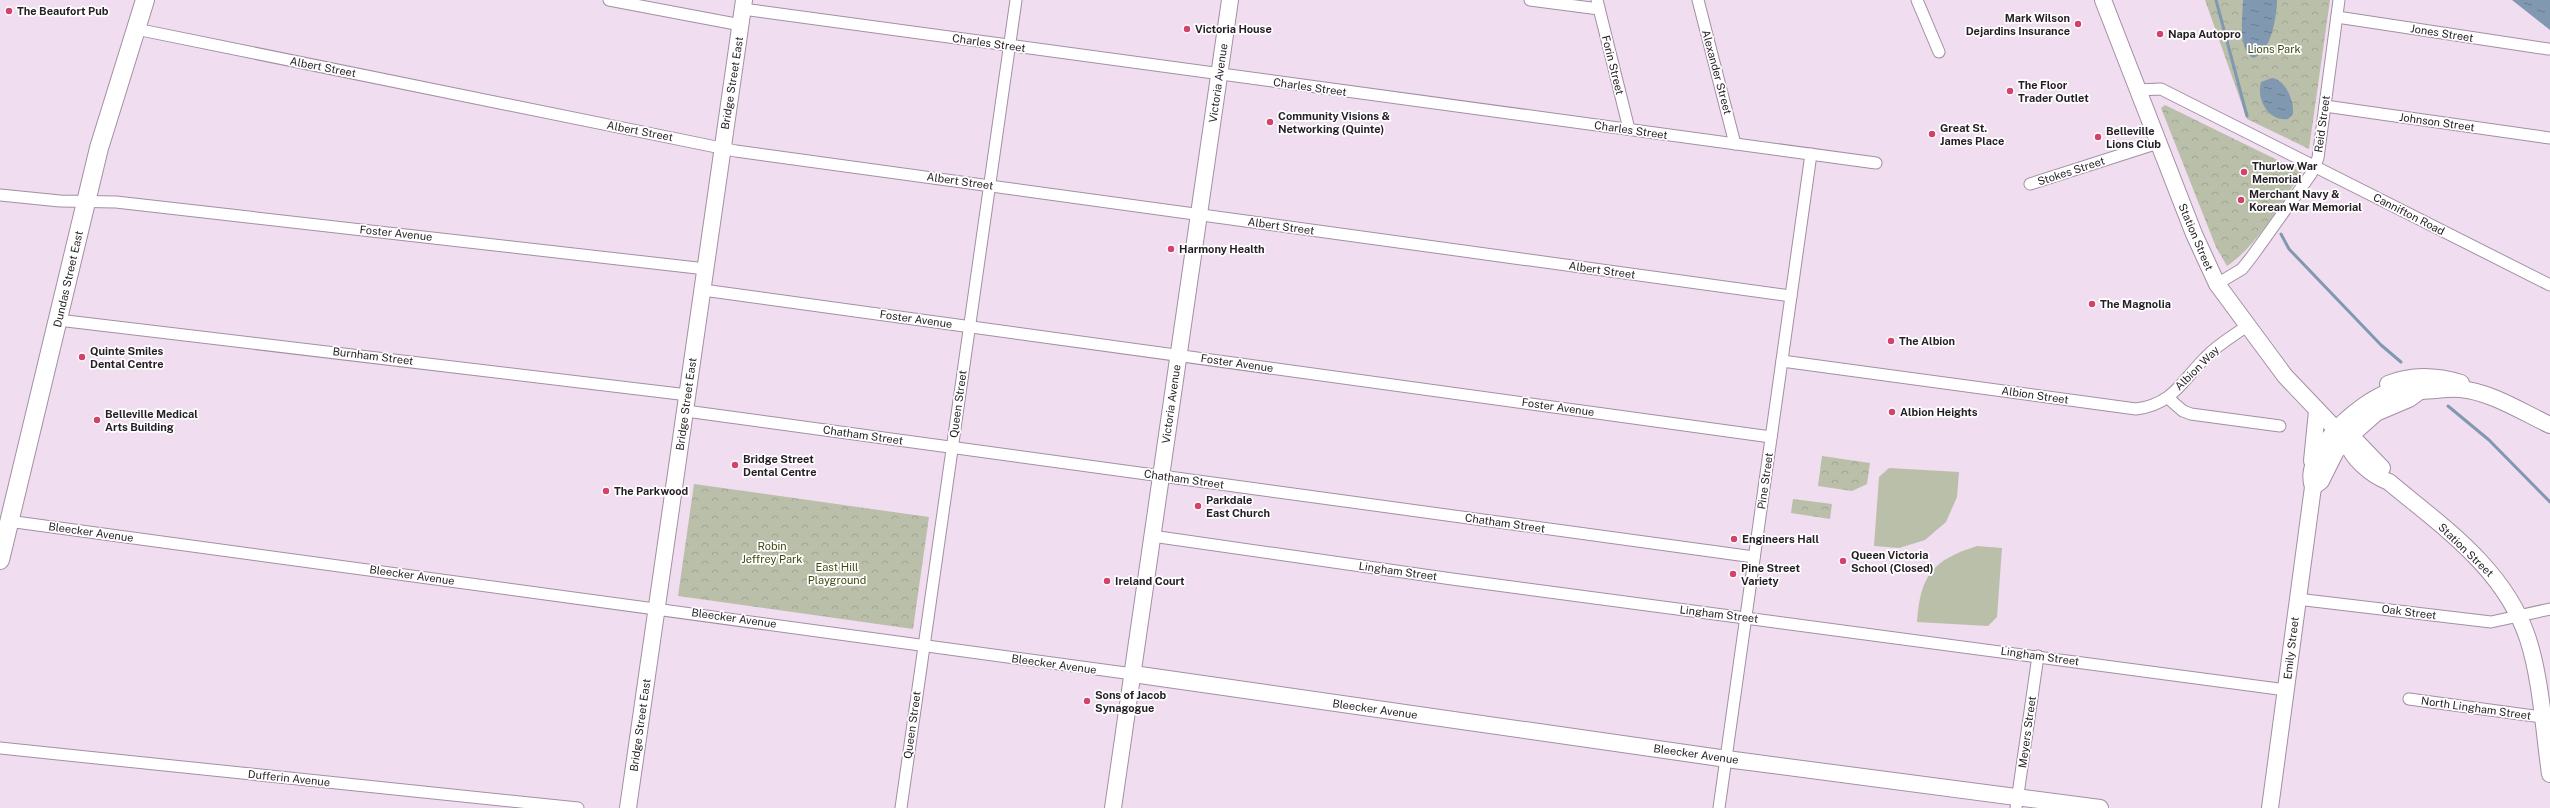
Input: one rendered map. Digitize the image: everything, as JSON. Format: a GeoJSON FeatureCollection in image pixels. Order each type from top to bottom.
{"type":"FeatureCollection","features":[{"type":"Feature","properties":{"kind":"main road","name":"Dundas Street East"},"geometry":{"type":"LineString","coordinates":[[0,560],[8,521],[99,148],[145,0]]}},
{"type":"Feature","properties":{"kind":"street"},"geometry":{"type":"LineString","coordinates":[[609,0],[741,25]]}},
{"type":"Feature","properties":{"kind":"street","name":"Queen Street"},"geometry":{"type":"LineString","coordinates":[[901,808],[1016,0]]}},
{"type":"Feature","properties":{"kind":"street","name":"Victoria Avenue"},"geometry":{"type":"LineString","coordinates":[[1113,808],[1230,0]]}},
{"type":"Feature","properties":{"kind":"street"},"geometry":{"type":"LineString","coordinates":[[1530,0],[1598,4]]}},
{"type":"Feature","properties":{"kind":"street","name":"Alexander Street"},"geometry":{"type":"LineString","coordinates":[[1698,0],[1735,144]]}},
{"type":"Feature","properties":{"kind":"street"},"geometry":{"type":"LineString","coordinates":[[1917,0],[1939,52]]}},
{"type":"Feature","properties":{"kind":"street","name":"Station Street"},"geometry":{"type":"LineString","coordinates":[[2103,0],[2158,144],[2203,256],[2217,284],[2285,376],[2341,436],[2350,453],[2379,478],[2389,482],[2466,547],[2490,571],[2507,593],[2529,640],[2550,774]]}},
{"type":"Feature","properties":{"kind":"street","name":"Reid Street"},"geometry":{"type":"LineString","coordinates":[[2217,284],[2242,269],[2254,255],[2315,166],[2340,0]]}},
{"type":"Feature","properties":{"kind":"street","name":"Bridge Street East"},"geometry":{"type":"LineString","coordinates":[[628,808],[658,608],[722,148],[744,4]]}},
{"type":"Feature","properties":{"kind":"street","name":"Charles Street"},"geometry":{"type":"LineString","coordinates":[[744,4],[1010,46],[1876,163]]}},
{"type":"Feature","properties":{"kind":"street","name":"Forin Street"},"geometry":{"type":"LineString","coordinates":[[1598,4],[1629,129]]}},
{"type":"Feature","properties":{"kind":"street","name":"Jones Street"},"geometry":{"type":"LineString","coordinates":[[2337,17],[2548,49]]}},
{"type":"Feature","properties":{"kind":"street","name":"Albert Street"},"geometry":{"type":"LineString","coordinates":[[136,29],[722,148],[1791,296]]}},
{"type":"Feature","properties":{"kind":"street","name":"Cannifton Road"},"geometry":{"type":"LineString","coordinates":[[2137,90],[2161,89],[2550,285]]}},
{"type":"Feature","properties":{"kind":"street","name":"Johnson Street"},"geometry":{"type":"LineString","coordinates":[[2325,106],[2550,138]]}},
{"type":"Feature","properties":{"kind":"street","name":"Stokes Street"},"geometry":{"type":"LineString","coordinates":[[2030,184],[2158,144]]}},
{"type":"Feature","properties":{"kind":"street","name":"Pine Street"},"geometry":{"type":"LineString","coordinates":[[1719,808],[1811,154]]}},
{"type":"Feature","properties":{"kind":"street","name":"Foster Avenue"},"geometry":{"type":"LineString","coordinates":[[0,195],[60,201],[86,200],[116,202],[706,268]]}},
{"type":"Feature","properties":{"kind":"street","name":"Foster Avenue"},"geometry":{"type":"LineString","coordinates":[[702,290],[1771,437]]}},
{"type":"Feature","properties":{"kind":"street","name":"Burnham Street"},"geometry":{"type":"LineString","coordinates":[[58,320],[688,395]]}},
{"type":"Feature","properties":{"kind":"street","name":"Albion Way"},"geometry":{"type":"LineString","coordinates":[[2168,398],[2206,357],[2247,326]]}},
{"type":"Feature","properties":{"kind":"street","name":"Albion Street"},"geometry":{"type":"LineString","coordinates":[[1782,361],[2136,409],[2153,406],[2168,398]]}},
{"type":"Feature","properties":{"kind":"street"},"geometry":{"type":"LineString","coordinates":[[2312,468],[2319,414],[2340,412],[2382,386],[2413,376],[2433,376],[2473,387],[2496,400],[2550,425]]}},
{"type":"Feature","properties":{"kind":"street"},"geometry":{"type":"LineString","coordinates":[[2341,436],[2369,403],[2386,394],[2405,388],[2420,391],[2461,389],[2496,400]]}},
{"type":"Feature","properties":{"kind":"street"},"geometry":{"type":"LineString","coordinates":[[2168,398],[2183,411],[2191,414],[2280,426]]}},
{"type":"Feature","properties":{"kind":"street","name":"Chatham Street"},"geometry":{"type":"LineString","coordinates":[[686,411],[1754,557]]}},
{"type":"Feature","properties":{"kind":"street","name":"Emily Street"},"geometry":{"type":"LineString","coordinates":[[2270,808],[2313,487],[2309,477],[2320,451],[2341,436]]}},
{"type":"Feature","properties":{"kind":"street","name":"Emily Street"},"geometry":{"type":"LineString","coordinates":[[2313,487],[2321,480],[2341,436]]}},
{"type":"Feature","properties":{"kind":"street","name":"Bleecker Avenue"},"geometry":{"type":"LineString","coordinates":[[8,521],[658,608],[1133,674],[1726,758],[2017,803],[2100,808]]}},
{"type":"Feature","properties":{"kind":"street","name":"Lingham Street"},"geometry":{"type":"LineString","coordinates":[[1152,536],[1452,579],[2286,690]]}},
{"type":"Feature","properties":{"kind":"street","name":"Oak Street"},"geometry":{"type":"LineString","coordinates":[[2297,599],[2491,622],[2550,609]]}},
{"type":"Feature","properties":{"kind":"street","name":"Meyers Street"},"geometry":{"type":"LineString","coordinates":[[2017,803],[2038,656]]}},
{"type":"Feature","properties":{"kind":"street","name":"North Lingham Street"},"geometry":{"type":"LineString","coordinates":[[2409,699],[2542,717]]}},
{"type":"Feature","properties":{"kind":"street","name":"Dufferin Avenue"},"geometry":{"type":"LineString","coordinates":[[0,748],[578,808]]}},
{"type":"Feature","properties":{"kind":"green space","name":"Lions Park"},"geometry":{"type":"Polygon","coordinates":[[[2205,0],[2330,0],[2309,149],[2247,119],[2205,0]]]}},
{"type":"Feature","properties":{"kind":"green space"},"geometry":{"type":"Polygon","coordinates":[[[2165,105],[2302,172],[2259,235],[2239,257],[2227,266],[2216,247],[2161,108],[2165,105]]]}},
{"type":"Feature","properties":{"kind":"green space"},"geometry":{"type":"Polygon","coordinates":[[[1822,456],[1870,463],[1867,484],[1852,491],[1818,486],[1822,456]]]}},
{"type":"Feature","properties":{"kind":"green space"},"geometry":{"type":"Polygon","coordinates":[[[1889,468],[1959,472],[1957,497],[1946,522],[1925,540],[1899,548],[1874,546],[1879,477],[1889,468]]]}},
{"type":"Feature","properties":{"kind":"green space","name":"Robin Jeffrey Park"},"geometry":{"type":"Polygon","coordinates":[[[694,484],[929,517],[913,629],[678,596],[694,484]]]}},
{"type":"Feature","properties":{"kind":"green space"},"geometry":{"type":"Polygon","coordinates":[[[1793,499],[1832,504],[1830,519],[1791,513],[1793,499]]]}},
{"type":"Feature","properties":{"kind":"green space"},"geometry":{"type":"Polygon","coordinates":[[[1977,546],[2002,548],[1997,617],[1988,626],[1917,622],[1921,592],[1932,572],[1939,564],[1949,557],[1977,546]]]}},
{"type":"Feature","properties":{"kind":"water"},"geometry":{"type":"Polygon","coordinates":[[[2243,0],[2277,0],[2276,15],[2269,42],[2259,55],[2253,58],[2248,53],[2243,39],[2243,0]]]}},
{"type":"Feature","properties":{"kind":"water"},"geometry":{"type":"Polygon","coordinates":[[[2512,0],[2550,0],[2550,30],[2512,0]]]}},
{"type":"Feature","properties":{"kind":"water"},"geometry":{"type":"Polygon","coordinates":[[[2272,78],[2277,80],[2285,87],[2290,97],[2293,114],[2288,119],[2275,117],[2269,113],[2262,102],[2260,95],[2261,82],[2272,78]]]}},
{"type":"Feature","properties":{"kind":"waterway"},"geometry":{"type":"LineString","coordinates":[[2216,0],[2247,116]]}},
{"type":"Feature","properties":{"kind":"waterway"},"geometry":{"type":"LineString","coordinates":[[2281,234],[2289,249],[2381,345],[2401,362]]}},
{"type":"Feature","properties":{"kind":"waterway"},"geometry":{"type":"LineString","coordinates":[[2448,406],[2489,440],[2550,502]]}},
{"type":"Feature","properties":{"kind":"place","name":"The Beaufort Pub"},"geometry":{"type":"Point","coordinates":[9,11]}},
{"type":"Feature","properties":{"kind":"place","name":"Mark Wilson Dejardins Insurance"},"geometry":{"type":"Point","coordinates":[2078,24]}},
{"type":"Feature","properties":{"kind":"place","name":"Victoria House"},"geometry":{"type":"Point","coordinates":[1187,29]}},
{"type":"Feature","properties":{"kind":"place","name":"Napa Autopro"},"geometry":{"type":"Point","coordinates":[2160,34]}},
{"type":"Feature","properties":{"kind":"place","name":"The Floor Trader Outlet"},"geometry":{"type":"Point","coordinates":[2010,91]}},
{"type":"Feature","properties":{"kind":"place","name":"Community Visions & Networking (Quinte)"},"geometry":{"type":"Point","coordinates":[1270,122]}},
{"type":"Feature","properties":{"kind":"place","name":"Great St. James Place"},"geometry":{"type":"Point","coordinates":[1932,134]}},
{"type":"Feature","properties":{"kind":"place","name":"Belleville Lions Club"},"geometry":{"type":"Point","coordinates":[2098,137]}},
{"type":"Feature","properties":{"kind":"place","name":"Thurlow War Memorial"},"geometry":{"type":"Point","coordinates":[2244,172]}},
{"type":"Feature","properties":{"kind":"place","name":"Merchant Navy & Korean War Memorial"},"geometry":{"type":"Point","coordinates":[2241,200]}},
{"type":"Feature","properties":{"kind":"place","name":"Harmony Health"},"geometry":{"type":"Point","coordinates":[1171,249]}},
{"type":"Feature","properties":{"kind":"place","name":"The Magnolia"},"geometry":{"type":"Point","coordinates":[2092,304]}},
{"type":"Feature","properties":{"kind":"place","name":"The Albion"},"geometry":{"type":"Point","coordinates":[1891,341]}},
{"type":"Feature","properties":{"kind":"place","name":"Quinte Smiles Dental Centre"},"geometry":{"type":"Point","coordinates":[82,357]}},
{"type":"Feature","properties":{"kind":"place","name":"Albion Heights"},"geometry":{"type":"Point","coordinates":[1892,412]}},
{"type":"Feature","properties":{"kind":"place","name":"Belleville Medical Arts Building"},"geometry":{"type":"Point","coordinates":[97,420]}},
{"type":"Feature","properties":{"kind":"place","name":"Bridge Street Dental Centre"},"geometry":{"type":"Point","coordinates":[735,465]}},
{"type":"Feature","properties":{"kind":"place","name":"The Parkwood"},"geometry":{"type":"Point","coordinates":[606,491]}},
{"type":"Feature","properties":{"kind":"place","name":"Parkdale East Church"},"geometry":{"type":"Point","coordinates":[1198,506]}},
{"type":"Feature","properties":{"kind":"place","name":"Engineers Hall"},"geometry":{"type":"Point","coordinates":[1734,539]}},
{"type":"Feature","properties":{"kind":"place","name":"Queen Victoria School (Closed)"},"geometry":{"type":"Point","coordinates":[1843,561]}},
{"type":"Feature","properties":{"kind":"place","name":"Pine Street Variety"},"geometry":{"type":"Point","coordinates":[1733,574]}},
{"type":"Feature","properties":{"kind":"place","name":"Ireland Court"},"geometry":{"type":"Point","coordinates":[1107,581]}},
{"type":"Feature","properties":{"kind":"place","name":"Sons of Jacob Synagogue"},"geometry":{"type":"Point","coordinates":[1087,701]}},
{"type":"Feature","properties":{"kind":"park label","name":"East Hill Playground"},"geometry":{"type":"Point","coordinates":[837,573]}}]}
